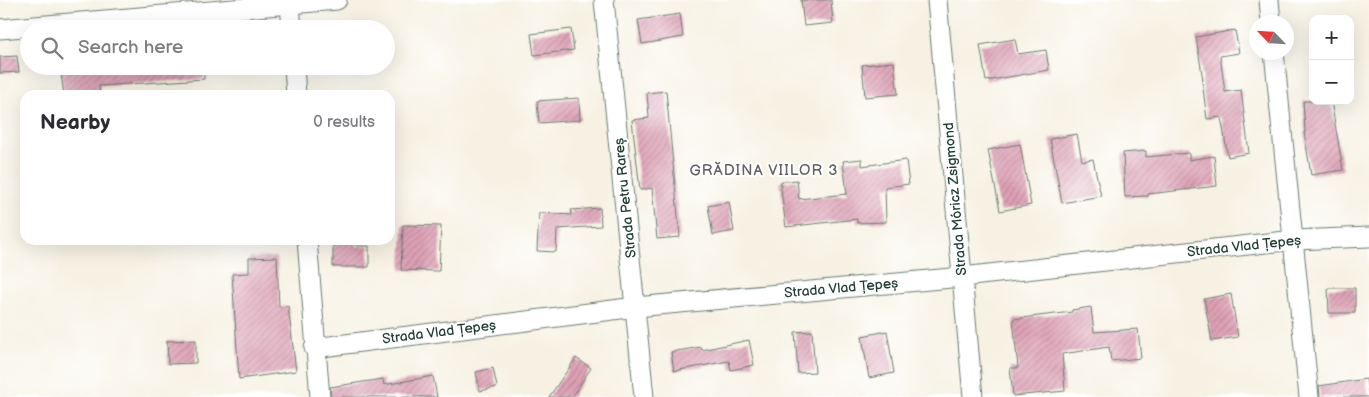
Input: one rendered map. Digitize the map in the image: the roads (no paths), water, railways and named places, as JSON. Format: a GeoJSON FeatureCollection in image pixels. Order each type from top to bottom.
{"type":"FeatureCollection","features":[{"type":"Feature","properties":{"kind":"street"},"geometry":{"type":"LineString","coordinates":[[96,20],[288,2],[337,0]]}},
{"type":"Feature","properties":{"kind":"street","name":"Strada Petru Rareș"},"geometry":{"type":"LineString","coordinates":[[604,0],[644,397]]}},
{"type":"Feature","properties":{"kind":"street","name":"Strada Móricz Zsigmond"},"geometry":{"type":"LineString","coordinates":[[937,0],[973,397]]}},
{"type":"Feature","properties":{"kind":"street"},"geometry":{"type":"LineString","coordinates":[[1269,0],[1270,15]]}},
{"type":"Feature","properties":{"kind":"street"},"geometry":{"type":"LineString","coordinates":[[288,2],[291,20]]}},
{"type":"Feature","properties":{"kind":"street"},"geometry":{"type":"LineString","coordinates":[[0,29],[20,27]]}},
{"type":"Feature","properties":{"kind":"street"},"geometry":{"type":"LineString","coordinates":[[1275,60],[1309,397]]}},
{"type":"Feature","properties":{"kind":"street"},"geometry":{"type":"LineString","coordinates":[[295,75],[296,90]]}},
{"type":"Feature","properties":{"kind":"street","name":"Strada Vlad Țepeș"},"geometry":{"type":"LineString","coordinates":[[314,348],[636,307],[962,277],[1294,240],[1369,237]]}},
{"type":"Feature","properties":{"kind":"street"},"geometry":{"type":"LineString","coordinates":[[307,245],[314,348],[320,397]]}},
{"type":"Feature","properties":{"kind":"district","name":"GRĂDINA VIILOR 3"},"geometry":{"type":"Point","coordinates":[764,170]}}]}
